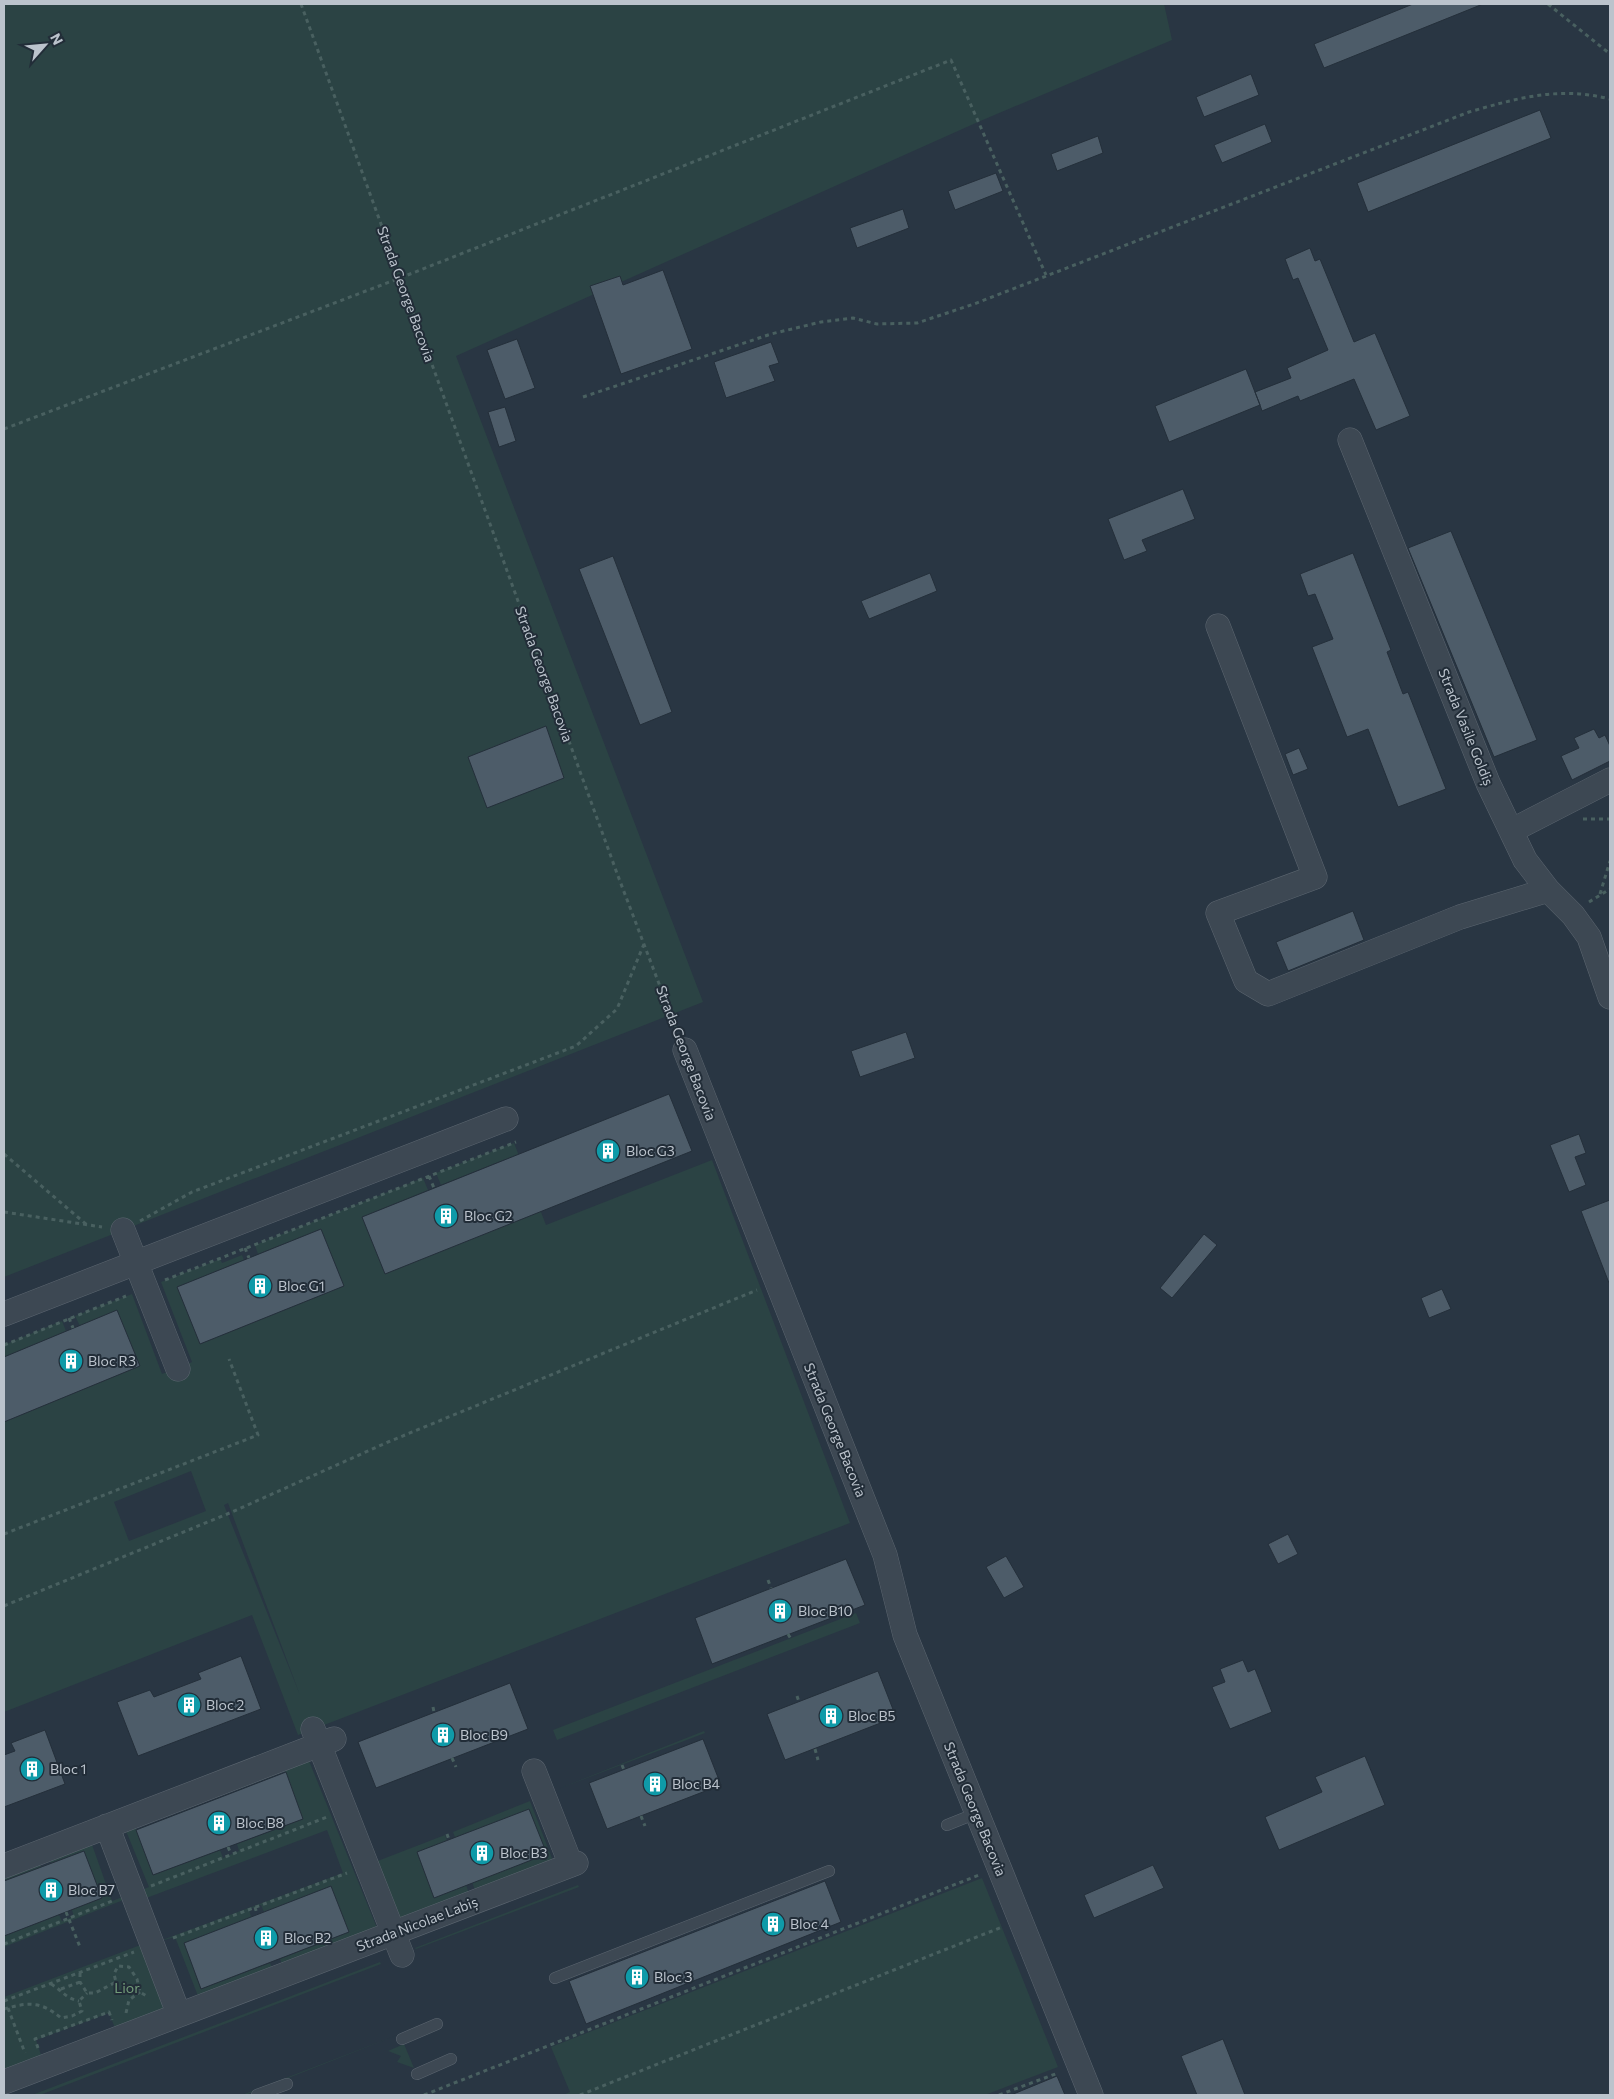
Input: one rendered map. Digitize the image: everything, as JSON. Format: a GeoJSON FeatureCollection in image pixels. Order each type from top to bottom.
{"type":"FeatureCollection","features":[{"type":"Feature","properties":{"kind":"street","name":"Strada Vasile Goldiș"},"geometry":{"type":"LineString","coordinates":[[1350,440],[1488,783],[1525,860],[1548,890],[1573,915],[1588,937],[1610,997]]}},
{"type":"Feature","properties":{"kind":"street"},"geometry":{"type":"LineString","coordinates":[[1218,626],[1315,877],[1218,913],[1246,981],[1268,994],[1460,917],[1548,890]]}},
{"type":"Feature","properties":{"kind":"street"},"geometry":{"type":"LineString","coordinates":[[1511,830],[1610,780]]}},
{"type":"Feature","properties":{"kind":"street","name":"Strada George Bacovia"},"geometry":{"type":"LineString","coordinates":[[685,1050],[885,1555],[905,1635],[1091,2095]]}},
{"type":"Feature","properties":{"kind":"street"},"geometry":{"type":"LineString","coordinates":[[4,1314],[506,1119]]}},
{"type":"Feature","properties":{"kind":"street"},"geometry":{"type":"LineString","coordinates":[[123,1230],[178,1368]]}},
{"type":"Feature","properties":{"kind":"street"},"geometry":{"type":"LineString","coordinates":[[4,1866],[322,1738],[402,1955]]}},
{"type":"Feature","properties":{"kind":"street","name":"Strada Nicolae Labiș"},"geometry":{"type":"LineString","coordinates":[[4,2082],[573,1864],[534,1771]]}},
{"type":"Feature","properties":{"kind":"street"},"geometry":{"type":"LineString","coordinates":[[107,1826],[178,2015]]}},
{"type":"Feature","properties":{"kind":"lane"},"geometry":{"type":"LineString","coordinates":[[947,1824],[977,1813]]}},
{"type":"Feature","properties":{"kind":"lane"},"geometry":{"type":"LineString","coordinates":[[555,1978],[829,1871]]}},
{"type":"Feature","properties":{"kind":"lane"},"geometry":{"type":"LineString","coordinates":[[402,2038],[438,2024]]}},
{"type":"Feature","properties":{"kind":"lane"},"geometry":{"type":"LineString","coordinates":[[417,2074],[451,2059]]}},
{"type":"Feature","properties":{"kind":"lane"},"geometry":{"type":"LineString","coordinates":[[257,2095],[287,2084]]}},
{"type":"Feature","properties":{"kind":"path","name":"Strada George Bacovia"},"geometry":{"type":"LineString","coordinates":[[301,4],[644,944],[685,1050]]}},
{"type":"Feature","properties":{"kind":"path"},"geometry":{"type":"LineString","coordinates":[[1548,4],[1610,54]]}},
{"type":"Feature","properties":{"kind":"path"},"geometry":{"type":"LineString","coordinates":[[4,429],[400,278],[951,60],[1046,275]]}},
{"type":"Feature","properties":{"kind":"path"},"geometry":{"type":"LineString","coordinates":[[583,397],[771,334],[821,322],[853,318],[878,324],[917,322],[974,304],[1469,112],[1519,98],[1567,92],[1610,99]]}},
{"type":"Feature","properties":{"kind":"path"},"geometry":{"type":"LineString","coordinates":[[1600,894],[1610,861]]}},
{"type":"Feature","properties":{"kind":"path"},"geometry":{"type":"LineString","coordinates":[[4,1212],[123,1230],[192,1192],[576,1046],[617,1009],[644,944]]}},
{"type":"Feature","properties":{"kind":"path"},"geometry":{"type":"LineString","coordinates":[[4,1345],[516,1142]]}},
{"type":"Feature","properties":{"kind":"path"},"geometry":{"type":"LineString","coordinates":[[4,1154],[87,1225]]}},
{"type":"Feature","properties":{"kind":"path"},"geometry":{"type":"LineString","coordinates":[[429,1176],[434,1188]]}},
{"type":"Feature","properties":{"kind":"path"},"geometry":{"type":"LineString","coordinates":[[245,1248],[249,1258]]}},
{"type":"Feature","properties":{"kind":"path"},"geometry":{"type":"LineString","coordinates":[[4,1606],[232,1512],[388,1442],[776,1282]]}},
{"type":"Feature","properties":{"kind":"path"},"geometry":{"type":"LineString","coordinates":[[69,1318],[73,1328]]}},
{"type":"Feature","properties":{"kind":"path"},"geometry":{"type":"LineString","coordinates":[[4,1534],[258,1435],[229,1359]]}},
{"type":"Feature","properties":{"kind":"path"},"geometry":{"type":"LineString","coordinates":[[768,1580],[771,1588]]}},
{"type":"Feature","properties":{"kind":"path"},"geometry":{"type":"LineString","coordinates":[[788,1634],[791,1639]]}},
{"type":"Feature","properties":{"kind":"path"},"geometry":{"type":"LineString","coordinates":[[797,1696],[799,1702]]}},
{"type":"Feature","properties":{"kind":"path"},"geometry":{"type":"LineString","coordinates":[[432,1707],[434,1712]]}},
{"type":"Feature","properties":{"kind":"path"},"geometry":{"type":"LineString","coordinates":[[815,1749],[818,1760]]}},
{"type":"Feature","properties":{"kind":"path"},"geometry":{"type":"LineString","coordinates":[[452,1758],[456,1768]]}},
{"type":"Feature","properties":{"kind":"path"},"geometry":{"type":"LineString","coordinates":[[622,1765],[624,1770]]}},
{"type":"Feature","properties":{"kind":"path"},"geometry":{"type":"LineString","coordinates":[[4,1944],[330,1815]]}},
{"type":"Feature","properties":{"kind":"path"},"geometry":{"type":"LineString","coordinates":[[641,1816],[645,1826]]}},
{"type":"Feature","properties":{"kind":"path"},"geometry":{"type":"LineString","coordinates":[[447,1834],[449,1840]]}},
{"type":"Feature","properties":{"kind":"path"},"geometry":{"type":"LineString","coordinates":[[228,1847],[231,1854]]}},
{"type":"Feature","properties":{"kind":"path"},"geometry":{"type":"LineString","coordinates":[[424,2095],[998,1867]]}},
{"type":"Feature","properties":{"kind":"path"},"geometry":{"type":"LineString","coordinates":[[4,2001],[352,1871]]}},
{"type":"Feature","properties":{"kind":"path"},"geometry":{"type":"LineString","coordinates":[[255,1907],[257,1914]]}},
{"type":"Feature","properties":{"kind":"path"},"geometry":{"type":"LineString","coordinates":[[66,1912],[80,1947]]}},
{"type":"Feature","properties":{"kind":"path"},"geometry":{"type":"LineString","coordinates":[[580,2095],[1019,1919]]}},
{"type":"Feature","properties":{"kind":"path"},"geometry":{"type":"LineString","coordinates":[[811,1934],[813,1941]]}},
{"type":"Feature","properties":{"kind":"path"},"geometry":{"type":"LineString","coordinates":[[79,2001],[87,1993],[94,1993],[116,1982],[114,1974],[118,1966],[129,1967],[137,1979],[140,1992],[148,1997],[153,1995]]}},
{"type":"Feature","properties":{"kind":"path"},"geometry":{"type":"LineString","coordinates":[[80,1973],[80,1982],[87,1993]]}},
{"type":"Feature","properties":{"kind":"path"},"geometry":{"type":"LineString","coordinates":[[61,1990],[80,1982]]}},
{"type":"Feature","properties":{"kind":"path"},"geometry":{"type":"LineString","coordinates":[[50,1984],[61,1990],[68,1998],[79,2001]]}},
{"type":"Feature","properties":{"kind":"path"},"geometry":{"type":"LineString","coordinates":[[127,2015],[126,2009],[129,2000],[140,1992]]}},
{"type":"Feature","properties":{"kind":"path"},"geometry":{"type":"LineString","coordinates":[[29,2060],[20,2044],[6,2009],[30,2004],[43,2005],[61,2018],[72,2016],[82,2011],[79,2001]]}},
{"type":"Feature","properties":{"kind":"path"},"geometry":{"type":"LineString","coordinates":[[41,2055],[35,2040],[109,2012],[115,2028]]}},
{"type":"Feature","properties":{"kind":"path"},"geometry":{"type":"LineString","coordinates":[[615,2012],[618,2019]]}},
{"type":"Feature","properties":{"kind":"path"},"geometry":{"type":"LineString","coordinates":[[999,2095],[1058,2072],[1061,2080]]}},
{"type":"Feature","properties":{"kind":"green space"},"geometry":{"type":"Polygon","coordinates":[[[4,4],[1164,4],[1172,40],[978,122],[456,356],[703,1002],[4,1277],[4,4]]]}},
{"type":"Feature","properties":{"kind":"green space"},"geometry":{"type":"Polygon","coordinates":[[[514,1143],[546,1225],[712,1160],[850,1523],[298,1735],[252,1615],[4,1712],[4,1422],[140,1366],[117,1310],[80,1326],[75,1316],[132,1294],[162,1374],[192,1362],[161,1282],[220,1259],[222,1263],[242,1255],[244,1260],[177,1287],[200,1344],[344,1286],[321,1229],[258,1254],[255,1245],[423,1178],[428,1190],[362,1217],[385,1273],[506,1159],[441,1185],[436,1173],[514,1143]],[[191,1471],[114,1502],[129,1541],[206,1511],[191,1471]],[[228,1503],[224,1505],[300,1695],[228,1503]]]}},
{"type":"Feature","properties":{"kind":"green space"},"geometry":{"type":"Polygon","coordinates":[[[62,1321],[66,1331],[4,1357],[4,1345],[62,1321]]]}},
{"type":"Feature","properties":{"kind":"green space"},"geometry":{"type":"Polygon","coordinates":[[[856,1613],[860,1623],[557,1740],[553,1730],[856,1613]]]}},
{"type":"Feature","properties":{"kind":"green space"},"geometry":{"type":"Polygon","coordinates":[[[704,1731],[705,1733],[558,1789],[704,1731]]]}},
{"type":"Feature","properties":{"kind":"green space"},"geometry":{"type":"Polygon","coordinates":[[[307,1756],[377,1928],[282,1964],[280,1959],[349,1932],[331,1886],[264,1912],[261,1905],[249,1909],[251,1917],[184,1943],[201,1989],[270,1963],[272,1968],[198,1996],[175,1937],[157,1942],[343,1873],[327,1830],[141,1900],[139,1891],[149,1887],[124,1826],[201,1797],[202,1803],[136,1828],[153,1875],[220,1850],[223,1858],[239,1851],[237,1844],[303,1819],[285,1771],[215,1798],[213,1792],[307,1756]]]}},
{"type":"Feature","properties":{"kind":"green space","name":"Bloc B3"},"geometry":{"type":"Polygon","coordinates":[[[530,1801],[553,1861],[475,1890],[453,1832],[530,1801]]]}},
{"type":"Feature","properties":{"kind":"green space"},"geometry":{"type":"Polygon","coordinates":[[[445,1835],[447,1841],[417,1853],[434,1897],[466,1885],[469,1893],[398,1920],[375,1862],[445,1835]]]}},
{"type":"Feature","properties":{"kind":"green space"},"geometry":{"type":"Polygon","coordinates":[[[90,1839],[112,1901],[125,1896],[126,1899],[4,1947],[4,1936],[59,1915],[62,1921],[74,1916],[72,1910],[102,1898],[84,1851],[51,1863],[48,1855],[90,1839]]]}},
{"type":"Feature","properties":{"kind":"green space"},"geometry":{"type":"Polygon","coordinates":[[[38,1859],[41,1867],[4,1881],[4,1872],[38,1859]]]}},
{"type":"Feature","properties":{"kind":"green space"},"geometry":{"type":"Polygon","coordinates":[[[982,1878],[1058,2067],[985,2095],[563,2095],[570,2092],[551,2047],[982,1878]]]}},
{"type":"Feature","properties":{"kind":"green space"},"geometry":{"type":"Polygon","coordinates":[[[578,1885],[579,1887],[415,1948],[578,1885]]]}},
{"type":"Feature","properties":{"kind":"green space","name":"Lior"},"geometry":{"type":"Polygon","coordinates":[[[143,1944],[167,2008],[115,2028],[109,2013],[36,2040],[41,2055],[4,2070],[4,1997],[143,1944]]]}},
{"type":"Feature","properties":{"kind":"green space"},"geometry":{"type":"Polygon","coordinates":[[[380,1962],[381,1964],[40,2095],[32,2095],[380,1962]]]}},
{"type":"Feature","properties":{"kind":"green space"},"geometry":{"type":"Polygon","coordinates":[[[400,2034],[245,2095],[242,2095],[400,2034]]]}},
{"type":"Feature","properties":{"kind":"green space"},"geometry":{"type":"Polygon","coordinates":[[[404,2044],[414,2068],[397,2062],[401,2056],[388,2051],[404,2044]]]}},
{"type":"Feature","properties":{"kind":"building"},"geometry":{"type":"Polygon","coordinates":[[[1413,4],[1483,4],[1324,68],[1314,44],[1413,4]]]}},
{"type":"Feature","properties":{"kind":"building"},"geometry":{"type":"Polygon","coordinates":[[[1251,74],[1259,95],[1204,117],[1196,97],[1251,74]]]}},
{"type":"Feature","properties":{"kind":"building"},"geometry":{"type":"Polygon","coordinates":[[[1540,110],[1551,138],[1368,212],[1357,183],[1540,110]]]}},
{"type":"Feature","properties":{"kind":"building"},"geometry":{"type":"Polygon","coordinates":[[[1265,124],[1272,142],[1222,163],[1214,145],[1265,124]]]}},
{"type":"Feature","properties":{"kind":"building"},"geometry":{"type":"Polygon","coordinates":[[[1098,136],[1103,153],[1057,171],[1051,154],[1098,136]]]}},
{"type":"Feature","properties":{"kind":"building"},"geometry":{"type":"Polygon","coordinates":[[[996,173],[1003,191],[955,210],[948,191],[996,173]]]}},
{"type":"Feature","properties":{"kind":"building"},"geometry":{"type":"Polygon","coordinates":[[[903,209],[909,228],[857,248],[850,228],[903,209]]]}},
{"type":"Feature","properties":{"kind":"building"},"geometry":{"type":"Polygon","coordinates":[[[1310,248],[1315,261],[1320,259],[1354,342],[1375,333],[1410,416],[1376,430],[1354,379],[1300,401],[1298,396],[1262,411],[1255,392],[1291,378],[1287,368],[1328,350],[1298,278],[1293,280],[1285,259],[1310,248]]]}},
{"type":"Feature","properties":{"kind":"building"},"geometry":{"type":"Polygon","coordinates":[[[663,270],[692,349],[621,374],[590,286],[620,276],[623,285],[663,270]]]}},
{"type":"Feature","properties":{"kind":"building"},"geometry":{"type":"Polygon","coordinates":[[[517,339],[535,388],[505,399],[487,350],[517,339]]]}},
{"type":"Feature","properties":{"kind":"building"},"geometry":{"type":"Polygon","coordinates":[[[771,342],[779,363],[769,366],[775,381],[726,398],[714,362],[771,342]]]}},
{"type":"Feature","properties":{"kind":"building"},"geometry":{"type":"Polygon","coordinates":[[[1246,369],[1260,405],[1169,442],[1155,406],[1246,369]]]}},
{"type":"Feature","properties":{"kind":"building"},"geometry":{"type":"Polygon","coordinates":[[[505,407],[516,441],[499,447],[488,412],[505,407]]]}},
{"type":"Feature","properties":{"kind":"building"},"geometry":{"type":"Polygon","coordinates":[[[1183,489],[1195,519],[1142,540],[1147,551],[1124,560],[1108,519],[1183,489]]]}},
{"type":"Feature","properties":{"kind":"building"},"geometry":{"type":"Polygon","coordinates":[[[1451,531],[1537,740],[1494,757],[1408,548],[1451,531]]]}},
{"type":"Feature","properties":{"kind":"building"},"geometry":{"type":"Polygon","coordinates":[[[1353,553],[1391,650],[1387,652],[1403,694],[1408,692],[1446,789],[1398,807],[1368,729],[1347,737],[1312,647],[1333,639],[1315,594],[1308,596],[1300,574],[1353,553]]]}},
{"type":"Feature","properties":{"kind":"building"},"geometry":{"type":"Polygon","coordinates":[[[613,556],[672,712],[640,725],[579,569],[613,556]]]}},
{"type":"Feature","properties":{"kind":"building"},"geometry":{"type":"Polygon","coordinates":[[[930,573],[937,591],[869,619],[861,601],[930,573]]]}},
{"type":"Feature","properties":{"kind":"building"},"geometry":{"type":"Polygon","coordinates":[[[546,726],[564,778],[487,808],[468,757],[546,726]]]}},
{"type":"Feature","properties":{"kind":"building"},"geometry":{"type":"Polygon","coordinates":[[[1594,729],[1599,738],[1605,735],[1610,746],[1610,761],[1572,780],[1561,756],[1579,748],[1574,738],[1594,729]]]}},
{"type":"Feature","properties":{"kind":"building"},"geometry":{"type":"Polygon","coordinates":[[[1299,748],[1308,769],[1293,775],[1285,754],[1299,748]]]}},
{"type":"Feature","properties":{"kind":"building"},"geometry":{"type":"Polygon","coordinates":[[[1353,911],[1364,940],[1288,971],[1276,942],[1353,911]]]}},
{"type":"Feature","properties":{"kind":"building"},"geometry":{"type":"Polygon","coordinates":[[[906,1032],[915,1058],[860,1077],[851,1051],[906,1032]]]}},
{"type":"Feature","properties":{"kind":"building"},"geometry":{"type":"Polygon","coordinates":[[[669,1094],[692,1151],[385,1274],[362,1217],[669,1094]]]}},
{"type":"Feature","properties":{"kind":"building"},"geometry":{"type":"Polygon","coordinates":[[[1579,1134],[1586,1153],[1575,1157],[1586,1185],[1569,1192],[1550,1145],[1579,1134]]]}},
{"type":"Feature","properties":{"kind":"building"},"geometry":{"type":"Polygon","coordinates":[[[1610,1200],[1610,1283],[1609,1283],[1581,1211],[1610,1200]]]}},
{"type":"Feature","properties":{"kind":"building","name":"Bloc G1"},"geometry":{"type":"Polygon","coordinates":[[[321,1229],[344,1286],[200,1344],[177,1287],[321,1229]]]}},
{"type":"Feature","properties":{"kind":"building"},"geometry":{"type":"Polygon","coordinates":[[[1204,1234],[1217,1245],[1172,1298],[1160,1288],[1204,1234]]]}},
{"type":"Feature","properties":{"kind":"building"},"geometry":{"type":"Polygon","coordinates":[[[1442,1289],[1451,1309],[1429,1318],[1421,1298],[1442,1289]]]}},
{"type":"Feature","properties":{"kind":"building","name":"Bloc R3"},"geometry":{"type":"Polygon","coordinates":[[[117,1310],[140,1366],[4,1422],[4,1357],[117,1310]]]}},
{"type":"Feature","properties":{"kind":"building"},"geometry":{"type":"Polygon","coordinates":[[[1288,1534],[1298,1554],[1278,1564],[1268,1544],[1288,1534]]]}},
{"type":"Feature","properties":{"kind":"building"},"geometry":{"type":"Polygon","coordinates":[[[1006,1556],[1024,1587],[1004,1598],[986,1567],[1006,1556]]]}},
{"type":"Feature","properties":{"kind":"building","name":"Bloc B10"},"geometry":{"type":"Polygon","coordinates":[[[846,1559],[865,1605],[712,1664],[695,1618],[846,1559]]]}},
{"type":"Feature","properties":{"kind":"building","name":"Bloc 2"},"geometry":{"type":"Polygon","coordinates":[[[241,1656],[261,1709],[138,1756],[117,1702],[150,1690],[154,1697],[201,1679],[198,1673],[241,1656]]]}},
{"type":"Feature","properties":{"kind":"building"},"geometry":{"type":"Polygon","coordinates":[[[1243,1660],[1248,1672],[1255,1669],[1272,1712],[1230,1729],[1212,1687],[1225,1682],[1220,1669],[1243,1660]]]}},
{"type":"Feature","properties":{"kind":"building","name":"Bloc B5"},"geometry":{"type":"Polygon","coordinates":[[[878,1671],[896,1717],[785,1760],[767,1714],[878,1671]]]}},
{"type":"Feature","properties":{"kind":"building","name":"Bloc B9"},"geometry":{"type":"Polygon","coordinates":[[[510,1683],[528,1729],[376,1788],[358,1742],[510,1683]]]}},
{"type":"Feature","properties":{"kind":"building","name":"Bloc 1"},"geometry":{"type":"Polygon","coordinates":[[[45,1730],[65,1784],[4,1807],[4,1755],[15,1751],[11,1743],[45,1730]]]}},
{"type":"Feature","properties":{"kind":"building","name":"Bloc B4"},"geometry":{"type":"Polygon","coordinates":[[[703,1739],[721,1785],[607,1829],[589,1783],[703,1739]]]}},
{"type":"Feature","properties":{"kind":"building"},"geometry":{"type":"Polygon","coordinates":[[[1365,1756],[1385,1805],[1279,1850],[1265,1817],[1322,1792],[1315,1777],[1365,1756]]]}},
{"type":"Feature","properties":{"kind":"building","name":"Bloc B8"},"geometry":{"type":"Polygon","coordinates":[[[286,1772],[303,1819],[153,1875],[136,1830],[286,1772]]]}},
{"type":"Feature","properties":{"kind":"building","name":"Bloc B3"},"geometry":{"type":"Polygon","coordinates":[[[529,1809],[547,1854],[434,1898],[417,1852],[529,1809]]]}},
{"type":"Feature","properties":{"kind":"building","name":"Bloc B7"},"geometry":{"type":"Polygon","coordinates":[[[84,1851],[102,1898],[4,1936],[4,1881],[84,1851]]]}},
{"type":"Feature","properties":{"kind":"building"},"geometry":{"type":"Polygon","coordinates":[[[1153,1865],[1164,1888],[1094,1918],[1084,1895],[1153,1865]]]}},
{"type":"Feature","properties":{"kind":"building"},"geometry":{"type":"Polygon","coordinates":[[[825,1881],[841,1922],[586,2024],[569,1981],[825,1881]]]}},
{"type":"Feature","properties":{"kind":"building","name":"Bloc B2"},"geometry":{"type":"Polygon","coordinates":[[[331,1886],[349,1932],[201,1989],[184,1943],[331,1886]]]}},
{"type":"Feature","properties":{"kind":"building"},"geometry":{"type":"Polygon","coordinates":[[[1223,2039],[1245,2095],[1197,2095],[1181,2056],[1223,2039]]]}},
{"type":"Feature","properties":{"kind":"building"},"geometry":{"type":"Polygon","coordinates":[[[1057,2076],[1065,2095],[1011,2095],[1057,2076]]]}},
{"type":"Feature","properties":{"kind":"place","name":"Bloc G3"},"geometry":{"type":"Point","coordinates":[608,1151]}},
{"type":"Feature","properties":{"kind":"place","name":"Bloc G2"},"geometry":{"type":"Point","coordinates":[446,1216]}},
{"type":"Feature","properties":{"kind":"place","name":"Bloc G1"},"geometry":{"type":"Point","coordinates":[260,1286]}},
{"type":"Feature","properties":{"kind":"place","name":"Bloc R3"},"geometry":{"type":"Point","coordinates":[71,1361]}},
{"type":"Feature","properties":{"kind":"place","name":"Bloc B10"},"geometry":{"type":"Point","coordinates":[780,1611]}},
{"type":"Feature","properties":{"kind":"place","name":"Bloc 2"},"geometry":{"type":"Point","coordinates":[189,1705]}},
{"type":"Feature","properties":{"kind":"place","name":"Bloc B5"},"geometry":{"type":"Point","coordinates":[831,1716]}},
{"type":"Feature","properties":{"kind":"place","name":"Bloc B9"},"geometry":{"type":"Point","coordinates":[443,1735]}},
{"type":"Feature","properties":{"kind":"place","name":"Bloc 1"},"geometry":{"type":"Point","coordinates":[32,1769]}},
{"type":"Feature","properties":{"kind":"place","name":"Bloc B4"},"geometry":{"type":"Point","coordinates":[655,1784]}},
{"type":"Feature","properties":{"kind":"place","name":"Bloc B8"},"geometry":{"type":"Point","coordinates":[219,1823]}},
{"type":"Feature","properties":{"kind":"place","name":"Bloc B3"},"geometry":{"type":"Point","coordinates":[482,1853]}},
{"type":"Feature","properties":{"kind":"place","name":"Bloc B7"},"geometry":{"type":"Point","coordinates":[51,1890]}},
{"type":"Feature","properties":{"kind":"place","name":"Bloc 4"},"geometry":{"type":"Point","coordinates":[773,1924]}},
{"type":"Feature","properties":{"kind":"place","name":"Bloc B2"},"geometry":{"type":"Point","coordinates":[266,1938]}},
{"type":"Feature","properties":{"kind":"place","name":"Bloc 3"},"geometry":{"type":"Point","coordinates":[637,1977]}}]}
